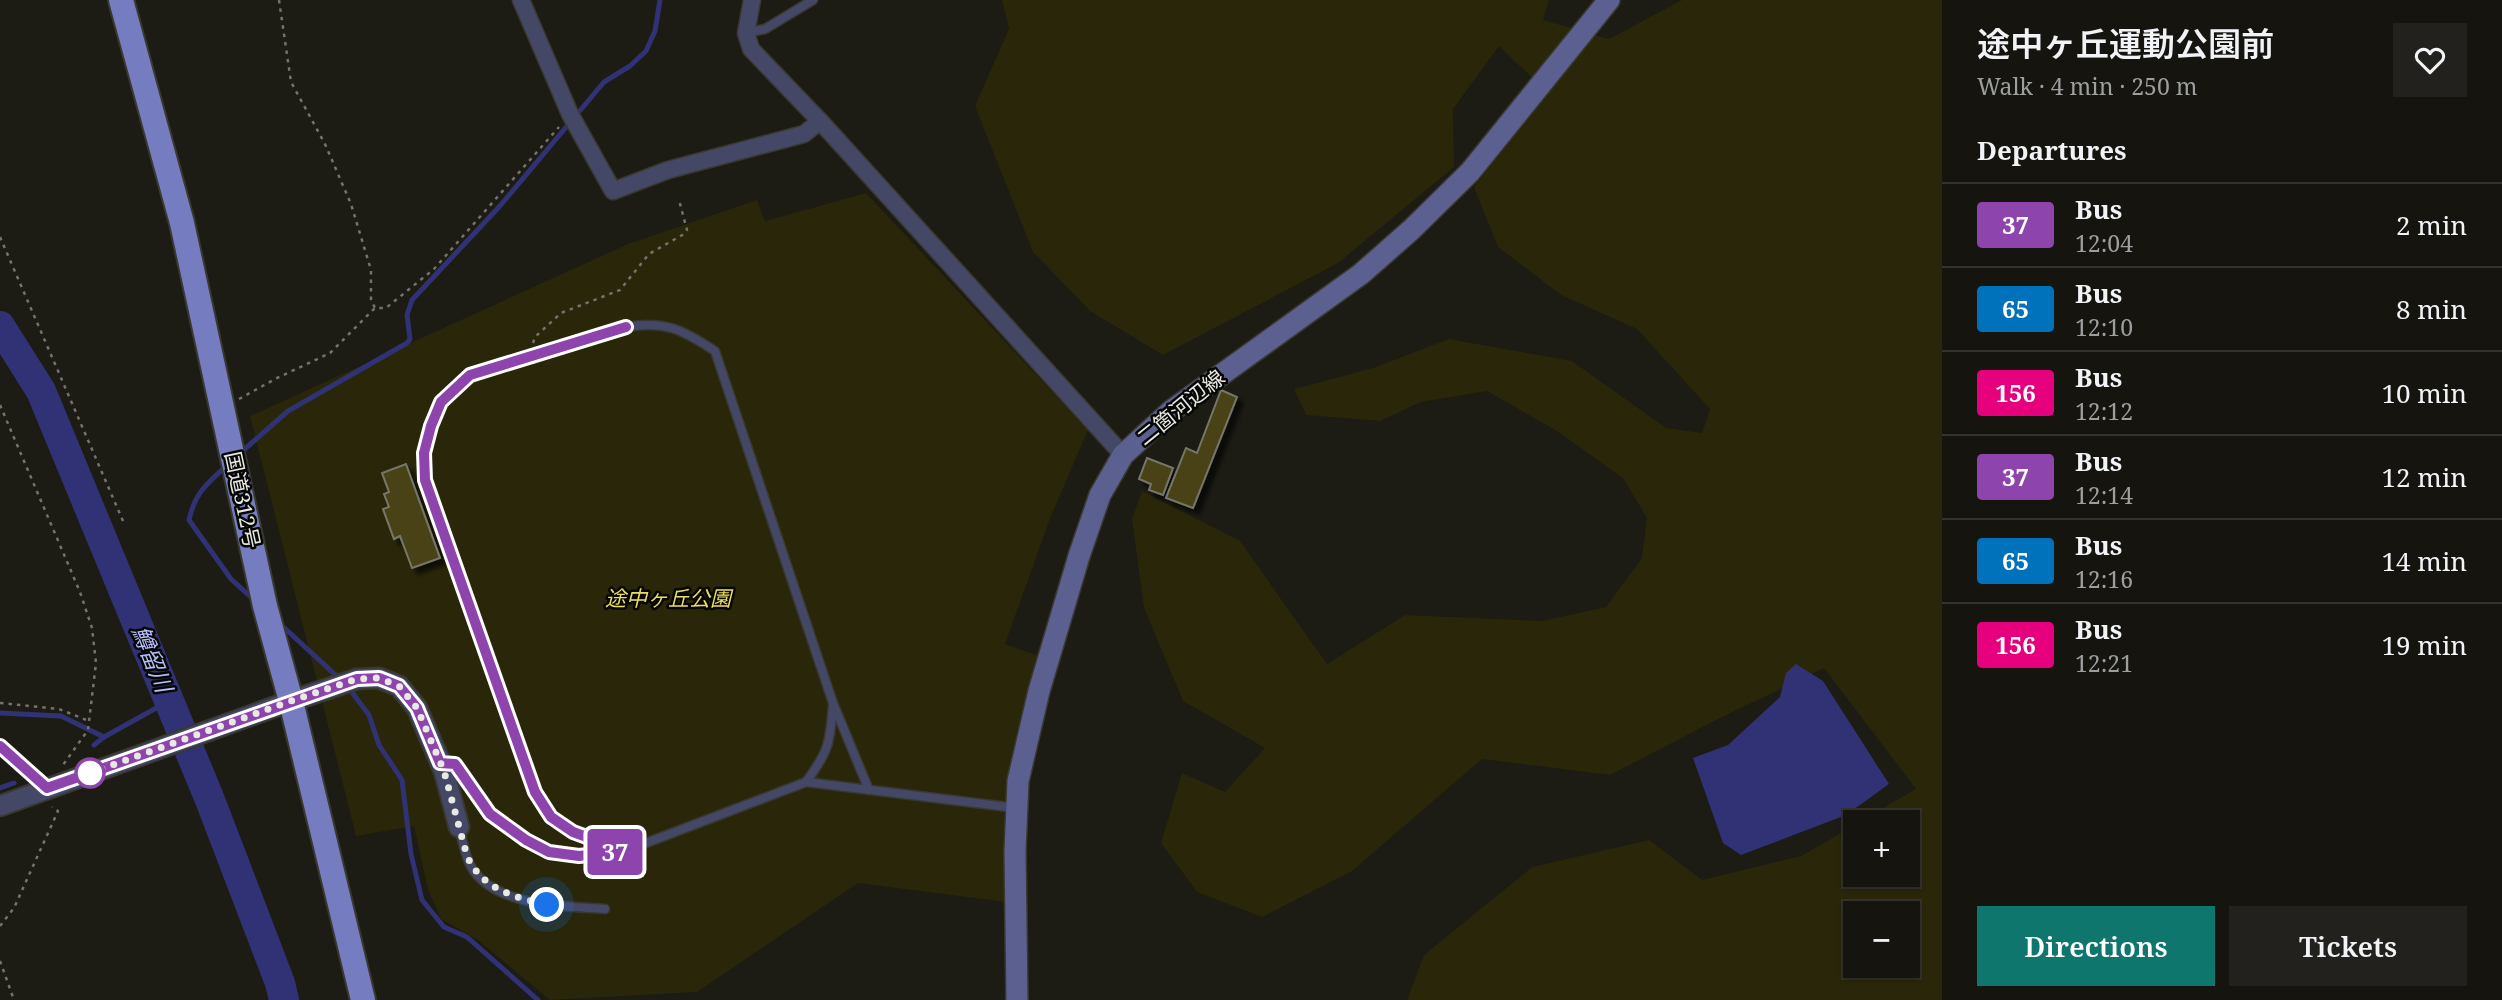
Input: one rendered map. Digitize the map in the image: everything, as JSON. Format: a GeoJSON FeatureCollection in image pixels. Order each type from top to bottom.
{"type":"FeatureCollection","features":[{"type":"Feature","properties":{"kind":"highway","name":"国道312号"},"geometry":{"type":"LineString","coordinates":[[121,0],[182,223],[265,606],[291,701],[363,1000]]}},
{"type":"Feature","properties":{"kind":"main road","name":"二箇河辺線"},"geometry":{"type":"LineString","coordinates":[[1017,1000],[1018,781],[1026,743],[1079,556],[1100,495],[1123,455],[1171,411],[1361,274],[1411,230],[1469,172],[1609,0]]}},
{"type":"Feature","properties":{"kind":"street"},"geometry":{"type":"LineString","coordinates":[[521,0],[570,114],[613,191],[668,170],[804,134],[820,121]]}},
{"type":"Feature","properties":{"kind":"street"},"geometry":{"type":"LineString","coordinates":[[752,0],[746,33],[751,49],[820,121],[1123,455]]}},
{"type":"Feature","properties":{"kind":"street"},"geometry":{"type":"LineString","coordinates":[[0,806],[47,796],[125,761],[291,701],[357,679],[379,678],[399,686],[417,708],[440,763],[459,827]]}},
{"type":"Feature","properties":{"kind":"lane"},"geometry":{"type":"LineString","coordinates":[[746,33],[765,29],[813,0]]}},
{"type":"Feature","properties":{"kind":"lane"},"geometry":{"type":"LineString","coordinates":[[625,851],[573,832],[551,817],[535,792],[425,480],[424,453],[441,402],[470,375],[626,327],[647,324],[684,331],[715,351],[833,703],[869,790]]}},
{"type":"Feature","properties":{"kind":"lane"},"geometry":{"type":"LineString","coordinates":[[806,782],[823,758],[831,738],[833,703]]}},
{"type":"Feature","properties":{"kind":"lane"},"geometry":{"type":"LineString","coordinates":[[0,746],[47,796]]}},
{"type":"Feature","properties":{"kind":"lane"},"geometry":{"type":"LineString","coordinates":[[440,763],[455,764],[490,814],[526,840],[549,852],[579,856],[625,851],[806,782],[1016,808]]}},
{"type":"Feature","properties":{"kind":"lane"},"geometry":{"type":"LineString","coordinates":[[459,827],[473,869],[485,881],[511,896],[547,905],[606,909]]}},
{"type":"Feature","properties":{"kind":"path"},"geometry":{"type":"LineString","coordinates":[[279,0],[291,82],[325,144],[351,204],[370,270],[371,300],[376,308]]}},
{"type":"Feature","properties":{"kind":"path"},"geometry":{"type":"LineString","coordinates":[[222,409],[277,378],[330,353],[376,308],[386,308],[434,269],[570,114]]}},
{"type":"Feature","properties":{"kind":"path"},"geometry":{"type":"LineString","coordinates":[[526,358],[535,337],[561,313],[620,290],[649,254],[684,234],[687,230],[679,200]]}},
{"type":"Feature","properties":{"kind":"path"},"geometry":{"type":"LineString","coordinates":[[0,237],[123,521]]}},
{"type":"Feature","properties":{"kind":"path"},"geometry":{"type":"LineString","coordinates":[[0,405],[80,592],[92,628],[96,663],[88,730],[47,796],[58,811],[14,908],[0,926]]}},
{"type":"Feature","properties":{"kind":"path"},"geometry":{"type":"LineString","coordinates":[[0,703],[59,709],[89,721]]}},
{"type":"Feature","properties":{"kind":"path"},"geometry":{"type":"LineString","coordinates":[[0,961],[14,1000]]}},
{"type":"Feature","properties":{"kind":"green space"},"geometry":{"type":"Polygon","coordinates":[[[1002,0],[1549,0],[1543,20],[1609,39],[1682,0],[1942,0],[1942,1000],[1407,1000],[1424,955],[1532,867],[1649,840],[1702,880],[1801,856],[1843,832],[1843,887],[1920,887],[1920,810],[1880,810],[1916,789],[1824,668],[1610,775],[1482,759],[1352,871],[1262,917],[1197,892],[1161,843],[1182,773],[1225,792],[1265,748],[1183,701],[1144,608],[1132,519],[1142,491],[1240,541],[1327,664],[1405,615],[1542,621],[1606,607],[1642,558],[1647,518],[1623,478],[1557,431],[1487,391],[1421,402],[1380,421],[1306,415],[1294,389],[1373,368],[1449,339],[1572,361],[1666,428],[1702,433],[1710,409],[1637,329],[1561,295],[1498,247],[1474,187],[1548,93],[1499,46],[1453,109],[1454,167],[1338,263],[1163,355],[1090,311],[1033,252],[975,106],[1009,29],[1002,0]]]}},
{"type":"Feature","properties":{"kind":"green space","name":"途中ヶ丘公園"},"geometry":{"type":"Polygon","coordinates":[[[866,193],[1088,430],[1051,516],[1005,644],[1039,656],[1014,749],[1004,824],[1006,902],[858,883],[697,992],[550,1000],[478,940],[441,919],[428,890],[414,826],[356,836],[250,416],[628,244],[757,200],[765,221],[866,193]]]}},
{"type":"Feature","properties":{"kind":"shaded area"},"geometry":{"type":"Polygon","coordinates":[[[1796,664],[1823,681],[1889,784],[1853,810],[1843,810],[1843,816],[1741,855],[1723,843],[1693,758],[1728,745],[1780,697],[1786,673],[1796,664]]]}},
{"type":"Feature","properties":{"kind":"building"},"geometry":{"type":"Polygon","coordinates":[[[1221,390],[1237,397],[1193,508],[1166,498],[1186,448],[1197,453],[1221,390]]]}},
{"type":"Feature","properties":{"kind":"building"},"geometry":{"type":"Polygon","coordinates":[[[1147,458],[1173,468],[1163,495],[1149,490],[1151,484],[1139,479],[1147,458]]]}},
{"type":"Feature","properties":{"kind":"building"},"geometry":{"type":"Polygon","coordinates":[[[406,464],[440,558],[412,568],[400,536],[394,539],[383,509],[389,507],[384,494],[389,492],[382,473],[406,464]]]}},
{"type":"Feature","properties":{"kind":"waterway"},"geometry":{"type":"LineString","coordinates":[[239,454],[288,411],[407,343],[410,339],[407,315],[412,300],[499,207],[604,82],[630,66],[646,51],[655,31],[660,0]]}},
{"type":"Feature","properties":{"kind":"waterway","name":"鱒留川"},"geometry":{"type":"LineString","coordinates":[[0,326],[41,391],[210,800],[280,983],[284,1000]]}},
{"type":"Feature","properties":{"kind":"waterway"},"geometry":{"type":"LineString","coordinates":[[227,465],[198,495],[189,520],[231,579],[254,600]]}},
{"type":"Feature","properties":{"kind":"waterway"},"geometry":{"type":"LineString","coordinates":[[279,623],[341,680]]}},
{"type":"Feature","properties":{"kind":"waterway"},"geometry":{"type":"LineString","coordinates":[[348,687],[369,715],[379,745],[402,780],[411,854],[422,900],[444,927],[467,937],[538,1000]]}},
{"type":"Feature","properties":{"kind":"waterway"},"geometry":{"type":"LineString","coordinates":[[94,745],[169,701]]}},
{"type":"Feature","properties":{"kind":"waterway"},"geometry":{"type":"LineString","coordinates":[[0,713],[61,716],[104,737]]}},
{"type":"Feature","properties":{"kind":"waterway"},"geometry":{"type":"LineString","coordinates":[[0,788],[14,783]]}},
{"type":"Feature","properties":{"kind":"bus line","name":"37"},"geometry":{"type":"LineString","coordinates":[[0,746],[47,788],[357,679],[379,678],[399,686],[417,708],[440,763],[455,764],[490,814],[526,840],[549,852],[579,856],[625,851],[573,832],[551,817],[535,792],[425,480],[424,453],[441,402],[470,375],[626,327]]}},
{"type":"Feature","properties":{"kind":"route"},"geometry":{"type":"LineString","coordinates":[[90,773],[357,679],[379,678],[399,686],[417,708],[444,771],[473,869],[485,881],[511,896],[547,905]]}}]}
